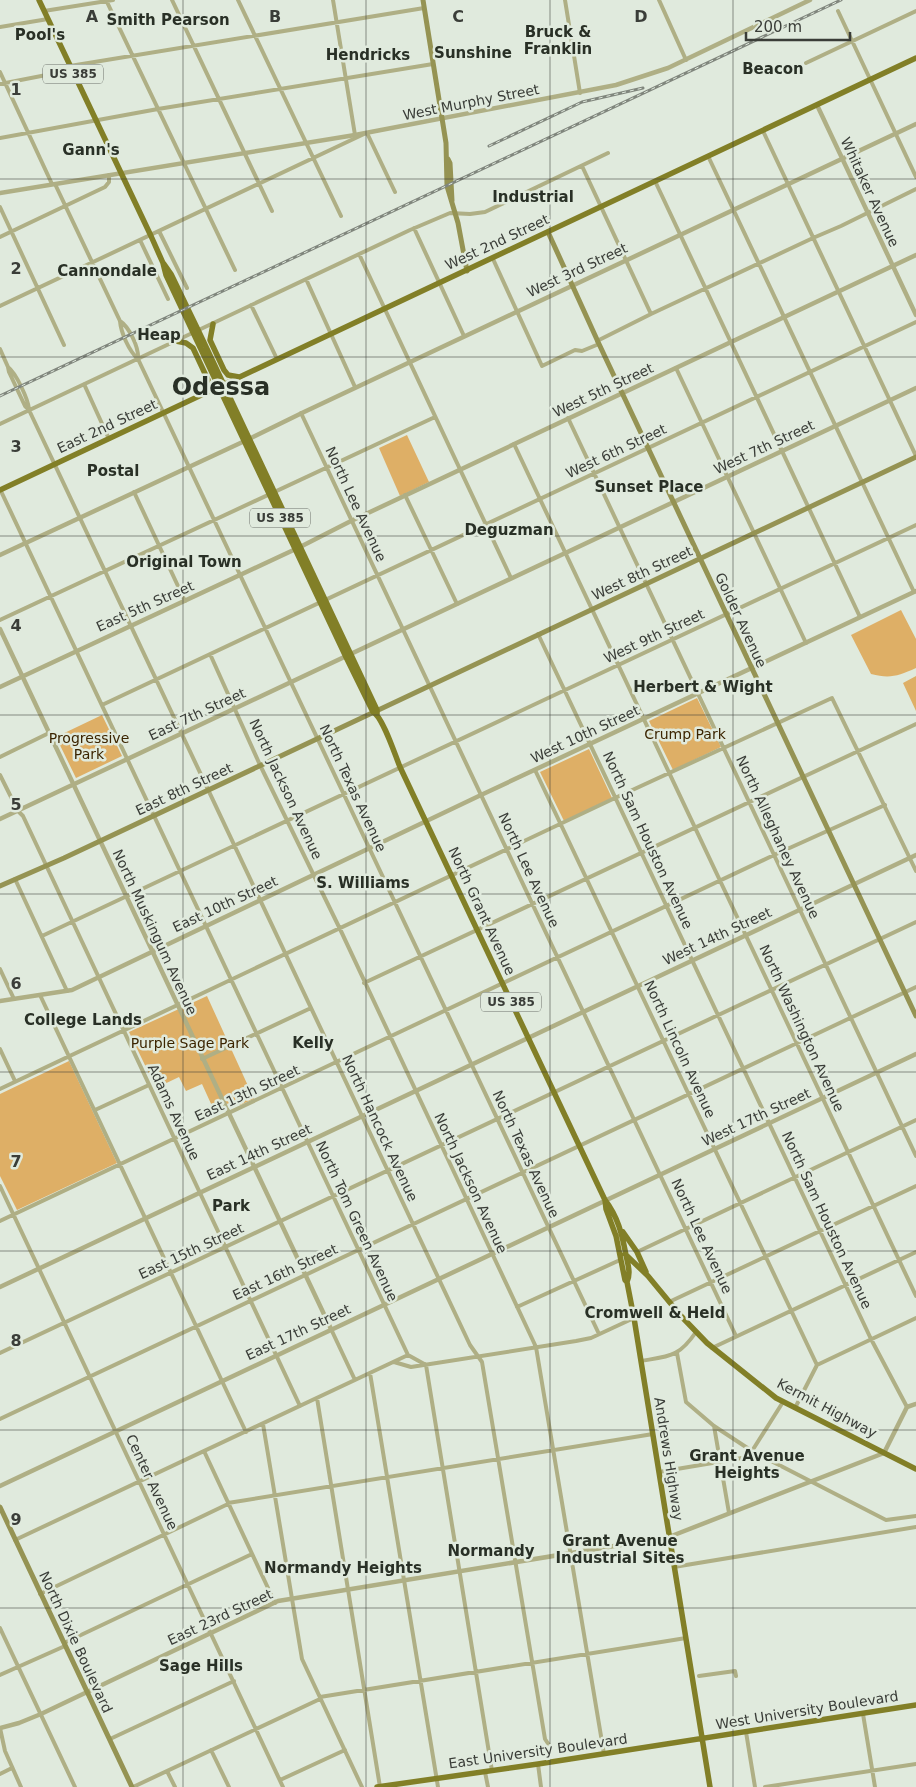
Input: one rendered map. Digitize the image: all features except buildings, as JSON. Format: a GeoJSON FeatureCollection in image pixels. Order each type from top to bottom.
{"type":"FeatureCollection","features":[{"type":"Feature","properties":{"kind":"main road","name":"US 385"},"geometry":{"type":"LineString","coordinates":[[39,0],[150,236]]}},
{"type":"Feature","properties":{"kind":"main road"},"geometry":{"type":"LineString","coordinates":[[423,0],[450,163],[452,201],[467,271]]}},
{"type":"Feature","properties":{"kind":"main road","name":"West 2nd Street"},"geometry":{"type":"LineString","coordinates":[[221,386],[916,58]]}},
{"type":"Feature","properties":{"kind":"main road","name":"Golder Avenue"},"geometry":{"type":"LineString","coordinates":[[548,232],[571,286],[916,1016]]}},
{"type":"Feature","properties":{"kind":"main road","name":"North Grant Avenue"},"geometry":{"type":"LineString","coordinates":[[150,236],[171,274],[196,333],[246,440],[528,1038],[620,1228]]}},
{"type":"Feature","properties":{"kind":"main road"},"geometry":{"type":"LineString","coordinates":[[213,324],[209,338],[224,370],[230,376],[239,377]]}},
{"type":"Feature","properties":{"kind":"main road"},"geometry":{"type":"LineString","coordinates":[[176,341],[186,342],[192,348],[207,379],[206,392]]}},
{"type":"Feature","properties":{"kind":"main road","name":"East 2nd Street"},"geometry":{"type":"LineString","coordinates":[[0,490],[221,386]]}},
{"type":"Feature","properties":{"kind":"main road","name":"West 8th Street"},"geometry":{"type":"LineString","coordinates":[[375,712],[916,456]]}},
{"type":"Feature","properties":{"kind":"main road","name":"East 8th Street"},"geometry":{"type":"LineString","coordinates":[[0,886],[375,712]]}},
{"type":"Feature","properties":{"kind":"main road","name":"North Grant Avenue"},"geometry":{"type":"LineString","coordinates":[[605,1200],[606,1209],[618,1245]]}},
{"type":"Feature","properties":{"kind":"main road","name":"US 385"},"geometry":{"type":"LineString","coordinates":[[620,1228],[630,1275]]}},
{"type":"Feature","properties":{"kind":"main road","name":"Kermit Highway"},"geometry":{"type":"LineString","coordinates":[[620,1228],[637,1252],[648,1276]]}},
{"type":"Feature","properties":{"kind":"main road","name":"Kermit Highway"},"geometry":{"type":"LineString","coordinates":[[618,1245],[712,1348],[783,1402],[916,1469]]}},
{"type":"Feature","properties":{"kind":"main road","name":"Andrews Highway"},"geometry":{"type":"LineString","coordinates":[[618,1245],[634,1318],[710,1787]]}},
{"type":"Feature","properties":{"kind":"main road"},"geometry":{"type":"LineString","coordinates":[[627,1282],[630,1275],[642,1271]]}},
{"type":"Feature","properties":{"kind":"main road","name":"North Dixie Boulevard"},"geometry":{"type":"LineString","coordinates":[[0,1507],[132,1787]]}},
{"type":"Feature","properties":{"kind":"main road","name":"West University Boulevard"},"geometry":{"type":"LineString","coordinates":[[703,1739],[916,1705]]}},
{"type":"Feature","properties":{"kind":"main road","name":"East University Boulevard"},"geometry":{"type":"LineString","coordinates":[[378,1787],[703,1739]]}},
{"type":"Feature","properties":{"kind":"street"},"geometry":{"type":"LineString","coordinates":[[106,0],[235,270]]}},
{"type":"Feature","properties":{"kind":"street"},"geometry":{"type":"LineString","coordinates":[[44,11],[113,0]]}},
{"type":"Feature","properties":{"kind":"street"},"geometry":{"type":"LineString","coordinates":[[172,0],[272,211]]}},
{"type":"Feature","properties":{"kind":"street"},"geometry":{"type":"LineString","coordinates":[[238,0],[341,216]]}},
{"type":"Feature","properties":{"kind":"street"},"geometry":{"type":"LineString","coordinates":[[333,0],[355,136]]}},
{"type":"Feature","properties":{"kind":"street"},"geometry":{"type":"LineString","coordinates":[[565,0],[580,93]]}},
{"type":"Feature","properties":{"kind":"street"},"geometry":{"type":"LineString","coordinates":[[659,0],[686,60]]}},
{"type":"Feature","properties":{"kind":"street","name":"West Murphy Street"},"geometry":{"type":"LineString","coordinates":[[0,193],[355,136],[616,85],[686,60],[810,0]]}},
{"type":"Feature","properties":{"kind":"street"},"geometry":{"type":"LineString","coordinates":[[3,84],[132,56],[424,8]]}},
{"type":"Feature","properties":{"kind":"street"},"geometry":{"type":"LineString","coordinates":[[838,11],[916,176]]}},
{"type":"Feature","properties":{"kind":"street"},"geometry":{"type":"LineString","coordinates":[[806,63],[916,11]]}},
{"type":"Feature","properties":{"kind":"street"},"geometry":{"type":"LineString","coordinates":[[0,27],[48,19]]}},
{"type":"Feature","properties":{"kind":"street"},"geometry":{"type":"LineString","coordinates":[[0,138],[158,109],[433,64]]}},
{"type":"Feature","properties":{"kind":"street","name":"North Texas Avenue"},"geometry":{"type":"LineString","coordinates":[[0,72],[3,84],[66,206],[120,321],[125,324],[138,352],[138,359],[163,413],[600,1334]]}},
{"type":"Feature","properties":{"kind":"street","name":"Whitaker Avenue"},"geometry":{"type":"LineString","coordinates":[[817,105],[916,315]]}},
{"type":"Feature","properties":{"kind":"street","name":"West 3rd Street"},"geometry":{"type":"LineString","coordinates":[[0,554],[916,124]]}},
{"type":"Feature","properties":{"kind":"street"},"geometry":{"type":"LineString","coordinates":[[763,131],[916,456]]}},
{"type":"Feature","properties":{"kind":"street"},"geometry":{"type":"LineString","coordinates":[[0,306],[367,133],[395,192]]}},
{"type":"Feature","properties":{"kind":"street"},"geometry":{"type":"LineString","coordinates":[[0,424],[414,228],[448,214],[485,212],[608,153]]}},
{"type":"Feature","properties":{"kind":"street"},"geometry":{"type":"LineString","coordinates":[[708,156],[915,592]]}},
{"type":"Feature","properties":{"kind":"street"},"geometry":{"type":"LineString","coordinates":[[582,166],[651,314]]}},
{"type":"Feature","properties":{"kind":"street"},"geometry":{"type":"LineString","coordinates":[[0,237],[106,187],[109,182],[109,175]]}},
{"type":"Feature","properties":{"kind":"street"},"geometry":{"type":"LineString","coordinates":[[655,181],[860,617]]}},
{"type":"Feature","properties":{"kind":"street"},"geometry":{"type":"LineString","coordinates":[[492,259],[542,366],[575,350],[582,351],[651,314],[916,190]]}},
{"type":"Feature","properties":{"kind":"street"},"geometry":{"type":"LineString","coordinates":[[0,207],[64,345]]}},
{"type":"Feature","properties":{"kind":"street"},"geometry":{"type":"LineString","coordinates":[[414,228],[464,336]]}},
{"type":"Feature","properties":{"kind":"street"},"geometry":{"type":"LineString","coordinates":[[160,231],[187,288]]}},
{"type":"Feature","properties":{"kind":"street"},"geometry":{"type":"LineString","coordinates":[[140,240],[168,298]]}},
{"type":"Feature","properties":{"kind":"street"},"geometry":{"type":"LineString","coordinates":[[358,254],[511,578]]}},
{"type":"Feature","properties":{"kind":"street","name":"West 5th Street"},"geometry":{"type":"LineString","coordinates":[[298,548],[405,495],[916,255]]}},
{"type":"Feature","properties":{"kind":"street"},"geometry":{"type":"LineString","coordinates":[[306,279],[355,387]]}},
{"type":"Feature","properties":{"kind":"street"},"geometry":{"type":"LineString","coordinates":[[252,305],[277,359]]}},
{"type":"Feature","properties":{"kind":"street","name":"West 6th Street"},"geometry":{"type":"LineString","coordinates":[[102,705],[916,322]]}},
{"type":"Feature","properties":{"kind":"street","name":"North Hancock Avenue"},"geometry":{"type":"LineString","coordinates":[[0,349],[8,367],[12,370],[20,386],[54,465],[438,1279],[470,1346],[482,1362],[545,1740],[551,1748]]}},
{"type":"Feature","properties":{"kind":"street"},"geometry":{"type":"LineString","coordinates":[[676,368],[806,643]]}},
{"type":"Feature","properties":{"kind":"street"},"geometry":{"type":"LineString","coordinates":[[84,384],[109,439]]}},
{"type":"Feature","properties":{"kind":"street","name":"West 7th Street"},"geometry":{"type":"LineString","coordinates":[[348,656],[916,388]]}},
{"type":"Feature","properties":{"kind":"street","name":"North Lee Avenue"},"geometry":{"type":"LineString","coordinates":[[301,413],[736,1336]]}},
{"type":"Feature","properties":{"kind":"street"},"geometry":{"type":"LineString","coordinates":[[0,620],[435,417]]}},
{"type":"Feature","properties":{"kind":"street","name":"North Alleghaney Avenue"},"geometry":{"type":"LineString","coordinates":[[568,418],[916,1156]]}},
{"type":"Feature","properties":{"kind":"street","name":"North Washington Avenue"},"geometry":{"type":"LineString","coordinates":[[514,444],[916,1296]]}},
{"type":"Feature","properties":{"kind":"street"},"geometry":{"type":"LineString","coordinates":[[0,490],[76,650]]}},
{"type":"Feature","properties":{"kind":"street"},"geometry":{"type":"LineString","coordinates":[[134,492],[185,601]]}},
{"type":"Feature","properties":{"kind":"street"},"geometry":{"type":"LineString","coordinates":[[405,495],[457,604]]}},
{"type":"Feature","properties":{"kind":"street","name":"West 9th Street"},"geometry":{"type":"LineString","coordinates":[[42,936],[916,525]]}},
{"type":"Feature","properties":{"kind":"street","name":"East 5th Street"},"geometry":{"type":"LineString","coordinates":[[0,687],[298,548]]}},
{"type":"Feature","properties":{"kind":"street","name":"West 10th Street"},"geometry":{"type":"LineString","coordinates":[[426,822],[915,592]]}},
{"type":"Feature","properties":{"kind":"street","name":"North Muskingum Avenue"},"geometry":{"type":"LineString","coordinates":[[0,629],[355,1380]]}},
{"type":"Feature","properties":{"kind":"street","name":"North Sam Houston Avenue"},"geometry":{"type":"LineString","coordinates":[[538,634],[871,1339],[907,1407]]}},
{"type":"Feature","properties":{"kind":"street","name":"North Tom Green Avenue"},"geometry":{"type":"LineString","coordinates":[[76,650],[408,1355]]}},
{"type":"Feature","properties":{"kind":"street","name":"North Jackson Avenue"},"geometry":{"type":"LineString","coordinates":[[210,654],[260,765],[340,929],[536,1347],[604,1754]]}},
{"type":"Feature","properties":{"kind":"street","name":"East 7th Street"},"geometry":{"type":"LineString","coordinates":[[0,819],[348,656]]}},
{"type":"Feature","properties":{"kind":"street"},"geometry":{"type":"LineString","coordinates":[[0,1089],[615,798],[832,698],[916,871]]}},
{"type":"Feature","properties":{"kind":"street"},"geometry":{"type":"LineString","coordinates":[[364,983],[916,724]]}},
{"type":"Feature","properties":{"kind":"street"},"geometry":{"type":"LineString","coordinates":[[0,757],[49,733]]}},
{"type":"Feature","properties":{"kind":"street","name":"North Lincoln Avenue"},"geometry":{"type":"LineString","coordinates":[[536,770],[817,1365]]}},
{"type":"Feature","properties":{"kind":"street","name":"Adams Avenue"},"geometry":{"type":"LineString","coordinates":[[0,775],[18,811],[23,816],[74,922],[123,1031],[300,1406]]}},
{"type":"Feature","properties":{"kind":"street","name":"East 13th Street"},"geometry":{"type":"LineString","coordinates":[[0,1221],[774,855],[885,805]]}},
{"type":"Feature","properties":{"kind":"street","name":"East 10th Street"},"geometry":{"type":"LineString","coordinates":[[0,1001],[72,990],[426,822]]}},
{"type":"Feature","properties":{"kind":"street","name":"West 14th Street"},"geometry":{"type":"LineString","coordinates":[[528,1038],[916,856]]}},
{"type":"Feature","properties":{"kind":"street"},"geometry":{"type":"LineString","coordinates":[[15,879],[67,991]]}},
{"type":"Feature","properties":{"kind":"street","name":"East 15th Street"},"geometry":{"type":"LineString","coordinates":[[0,1353],[916,922]]}},
{"type":"Feature","properties":{"kind":"street"},"geometry":{"type":"LineString","coordinates":[[0,969],[14,999]]}},
{"type":"Feature","properties":{"kind":"street","name":"East 16th Street"},"geometry":{"type":"LineString","coordinates":[[0,1419],[916,987]]}},
{"type":"Feature","properties":{"kind":"street"},"geometry":{"type":"LineString","coordinates":[[40,995],[246,1432]]}},
{"type":"Feature","properties":{"kind":"street"},"geometry":{"type":"LineString","coordinates":[[202,1058],[311,1008]]}},
{"type":"Feature","properties":{"kind":"street","name":"East 14th Street"},"geometry":{"type":"LineString","coordinates":[[0,1287],[528,1038]]}},
{"type":"Feature","properties":{"kind":"street"},"geometry":{"type":"LineString","coordinates":[[0,1049],[16,1081]]}},
{"type":"Feature","properties":{"kind":"street","name":"West 17th Street"},"geometry":{"type":"LineString","coordinates":[[605,1200],[916,1054]]}},
{"type":"Feature","properties":{"kind":"street"},"geometry":{"type":"LineString","coordinates":[[95,1110],[149,1085]]}},
{"type":"Feature","properties":{"kind":"street"},"geometry":{"type":"LineString","coordinates":[[637,1252],[916,1120]]}},
{"type":"Feature","properties":{"kind":"street","name":"Center Avenue"},"geometry":{"type":"LineString","coordinates":[[0,1186],[283,1787]]}},
{"type":"Feature","properties":{"kind":"street"},"geometry":{"type":"LineString","coordinates":[[669,1302],[916,1186]]}},
{"type":"Feature","properties":{"kind":"street","name":"East 17th Street"},"geometry":{"type":"LineString","coordinates":[[0,1486],[605,1200]]}},
{"type":"Feature","properties":{"kind":"street"},"geometry":{"type":"LineString","coordinates":[[712,1348],[916,1252]]}},
{"type":"Feature","properties":{"kind":"street"},"geometry":{"type":"LineString","coordinates":[[517,1307],[620,1260]]}},
{"type":"Feature","properties":{"kind":"street"},"geometry":{"type":"LineString","coordinates":[[394,1362],[411,1367],[591,1338],[634,1318]]}},
{"type":"Feature","properties":{"kind":"street"},"geometry":{"type":"LineString","coordinates":[[795,1408],[817,1365],[916,1318]]}},
{"type":"Feature","properties":{"kind":"street"},"geometry":{"type":"LineString","coordinates":[[641,1361],[677,1354],[696,1332]]}},
{"type":"Feature","properties":{"kind":"street"},"geometry":{"type":"LineString","coordinates":[[677,1354],[686,1402],[714,1426],[760,1456],[886,1520],[916,1516]]}},
{"type":"Feature","properties":{"kind":"street"},"geometry":{"type":"LineString","coordinates":[[15,1540],[408,1355],[426,1365]]}},
{"type":"Feature","properties":{"kind":"street"},"geometry":{"type":"LineString","coordinates":[[426,1365],[492,1771]]}},
{"type":"Feature","properties":{"kind":"street"},"geometry":{"type":"LineString","coordinates":[[370,1373],[438,1787]]}},
{"type":"Feature","properties":{"kind":"street"},"geometry":{"type":"LineString","coordinates":[[317,1398],[378,1787]]}},
{"type":"Feature","properties":{"kind":"street"},"geometry":{"type":"LineString","coordinates":[[752,1451],[783,1402]]}},
{"type":"Feature","properties":{"kind":"street"},"geometry":{"type":"LineString","coordinates":[[884,1453],[907,1407],[916,1404]]}},
{"type":"Feature","properties":{"kind":"street"},"geometry":{"type":"LineString","coordinates":[[263,1424],[302,1659],[362,1787]]}},
{"type":"Feature","properties":{"kind":"street"},"geometry":{"type":"LineString","coordinates":[[714,1426],[729,1513]]}},
{"type":"Feature","properties":{"kind":"street"},"geometry":{"type":"LineString","coordinates":[[40,1594],[228,1504],[653,1434]]}},
{"type":"Feature","properties":{"kind":"street"},"geometry":{"type":"LineString","coordinates":[[204,1451],[274,1603]]}},
{"type":"Feature","properties":{"kind":"street","name":"East 23rd Street"},"geometry":{"type":"LineString","coordinates":[[0,1728],[41,1714],[274,1603],[669,1537],[884,1453]]}},
{"type":"Feature","properties":{"kind":"street"},"geometry":{"type":"LineString","coordinates":[[659,1472],[760,1456]]}},
{"type":"Feature","properties":{"kind":"street"},"geometry":{"type":"LineString","coordinates":[[674,1567],[916,1527]]}},
{"type":"Feature","properties":{"kind":"street"},"geometry":{"type":"LineString","coordinates":[[0,1675],[19,1668],[187,1584],[252,1554]]}},
{"type":"Feature","properties":{"kind":"street"},"geometry":{"type":"LineString","coordinates":[[0,1628],[75,1787]]}},
{"type":"Feature","properties":{"kind":"street"},"geometry":{"type":"LineString","coordinates":[[132,1787],[320,1698],[686,1638]]}},
{"type":"Feature","properties":{"kind":"street"},"geometry":{"type":"LineString","coordinates":[[699,1676],[735,1671],[736,1676]]}},
{"type":"Feature","properties":{"kind":"street"},"geometry":{"type":"LineString","coordinates":[[110,1739],[234,1681]]}},
{"type":"Feature","properties":{"kind":"street"},"geometry":{"type":"LineString","coordinates":[[863,1714],[875,1787]]}},
{"type":"Feature","properties":{"kind":"street"},"geometry":{"type":"LineString","coordinates":[[0,1728],[5,1752],[21,1787]]}},
{"type":"Feature","properties":{"kind":"street"},"geometry":{"type":"LineString","coordinates":[[746,1732],[755,1787]]}},
{"type":"Feature","properties":{"kind":"street"},"geometry":{"type":"LineString","coordinates":[[211,1750],[229,1787]]}},
{"type":"Feature","properties":{"kind":"street"},"geometry":{"type":"LineString","coordinates":[[280,1780],[345,1750]]}},
{"type":"Feature","properties":{"kind":"street"},"geometry":{"type":"LineString","coordinates":[[538,1764],[541,1787]]}},
{"type":"Feature","properties":{"kind":"street"},"geometry":{"type":"LineString","coordinates":[[765,1787],[916,1764]]}},
{"type":"Feature","properties":{"kind":"street"},"geometry":{"type":"LineString","coordinates":[[0,1774],[12,1768]]}},
{"type":"Feature","properties":{"kind":"street"},"geometry":{"type":"LineString","coordinates":[[167,1771],[175,1787]]}},
{"type":"Feature","properties":{"kind":"street"},"geometry":{"type":"LineString","coordinates":[[485,1772],[488,1787]]}},
{"type":"Feature","properties":{"kind":"green space"},"geometry":{"type":"Polygon","coordinates":[[[407,435],[429,482],[400,496],[379,448],[407,435]]]}},
{"type":"Feature","properties":{"kind":"green space"},"geometry":{"type":"Polygon","coordinates":[[[901,610],[916,639],[916,668],[894,676],[871,674],[851,635],[901,610]]]}},
{"type":"Feature","properties":{"kind":"green space"},"geometry":{"type":"Polygon","coordinates":[[[916,676],[916,711],[903,683],[916,676]]]}},
{"type":"Feature","properties":{"kind":"green space","name":"Crump Park"},"geometry":{"type":"Polygon","coordinates":[[[697,698],[721,747],[673,770],[649,721],[697,698]]]}},
{"type":"Feature","properties":{"kind":"green space","name":"Progressive Park"},"geometry":{"type":"Polygon","coordinates":[[[102,715],[122,756],[76,778],[56,737],[102,715]]]}},
{"type":"Feature","properties":{"kind":"green space"},"geometry":{"type":"Polygon","coordinates":[[[589,749],[612,798],[564,821],[540,772],[589,749]]]}},
{"type":"Feature","properties":{"kind":"green space","name":"Purple Sage Park"},"geometry":{"type":"Polygon","coordinates":[[[207,996],[254,1099],[240,1105],[220,1103],[212,1106],[202,1084],[186,1091],[179,1077],[156,1088],[129,1032],[207,996]]]}},
{"type":"Feature","properties":{"kind":"green space"},"geometry":{"type":"Polygon","coordinates":[[[69,1061],[117,1163],[17,1210],[0,1176],[0,1094],[69,1061]]]}},
{"type":"Feature","properties":{"kind":"railway"},"geometry":{"type":"LineString","coordinates":[[0,396],[841,0]]}},
{"type":"Feature","properties":{"kind":"railway"},"geometry":{"type":"LineString","coordinates":[[489,146],[582,102],[643,88]]}},
{"type":"Feature","properties":{"kind":"district","name":"Smith Pearson"},"geometry":{"type":"Point","coordinates":[168,20]}},
{"type":"Feature","properties":{"kind":"district","name":"Pool's"},"geometry":{"type":"Point","coordinates":[40,35]}},
{"type":"Feature","properties":{"kind":"district","name":"Bruck & Franklin"},"geometry":{"type":"Point","coordinates":[558,40]}},
{"type":"Feature","properties":{"kind":"district","name":"Sunshine"},"geometry":{"type":"Point","coordinates":[473,53]}},
{"type":"Feature","properties":{"kind":"district","name":"Hendricks"},"geometry":{"type":"Point","coordinates":[368,55]}},
{"type":"Feature","properties":{"kind":"district","name":"Beacon"},"geometry":{"type":"Point","coordinates":[773,69]}},
{"type":"Feature","properties":{"kind":"district","name":"Gann's"},"geometry":{"type":"Point","coordinates":[91,150]}},
{"type":"Feature","properties":{"kind":"district","name":"Industrial"},"geometry":{"type":"Point","coordinates":[533,197]}},
{"type":"Feature","properties":{"kind":"district","name":"Cannondale"},"geometry":{"type":"Point","coordinates":[107,271]}},
{"type":"Feature","properties":{"kind":"district","name":"Heap"},"geometry":{"type":"Point","coordinates":[159,335]}},
{"type":"Feature","properties":{"kind":"district","name":"Odessa"},"geometry":{"type":"Point","coordinates":[221,387]}},
{"type":"Feature","properties":{"kind":"district","name":"Postal"},"geometry":{"type":"Point","coordinates":[113,471]}},
{"type":"Feature","properties":{"kind":"district","name":"Sunset Place"},"geometry":{"type":"Point","coordinates":[649,487]}},
{"type":"Feature","properties":{"kind":"district","name":"Deguzman"},"geometry":{"type":"Point","coordinates":[509,530]}},
{"type":"Feature","properties":{"kind":"district","name":"Original Town"},"geometry":{"type":"Point","coordinates":[184,562]}},
{"type":"Feature","properties":{"kind":"district","name":"Herbert & Wight"},"geometry":{"type":"Point","coordinates":[703,687]}},
{"type":"Feature","properties":{"kind":"district","name":"S. Williams"},"geometry":{"type":"Point","coordinates":[363,883]}},
{"type":"Feature","properties":{"kind":"district","name":"College Lands"},"geometry":{"type":"Point","coordinates":[83,1020]}},
{"type":"Feature","properties":{"kind":"district","name":"Kelly"},"geometry":{"type":"Point","coordinates":[313,1043]}},
{"type":"Feature","properties":{"kind":"district","name":"Park"},"geometry":{"type":"Point","coordinates":[231,1206]}},
{"type":"Feature","properties":{"kind":"district","name":"Cromwell & Held"},"geometry":{"type":"Point","coordinates":[655,1313]}},
{"type":"Feature","properties":{"kind":"district","name":"Grant Avenue Heights"},"geometry":{"type":"Point","coordinates":[747,1464]}},
{"type":"Feature","properties":{"kind":"district","name":"Grant Avenue Industrial Sites"},"geometry":{"type":"Point","coordinates":[620,1550]}},
{"type":"Feature","properties":{"kind":"district","name":"Normandy"},"geometry":{"type":"Point","coordinates":[491,1551]}},
{"type":"Feature","properties":{"kind":"district","name":"Normandy Heights"},"geometry":{"type":"Point","coordinates":[343,1568]}},
{"type":"Feature","properties":{"kind":"district","name":"Sage Hills"},"geometry":{"type":"Point","coordinates":[201,1666]}}]}
